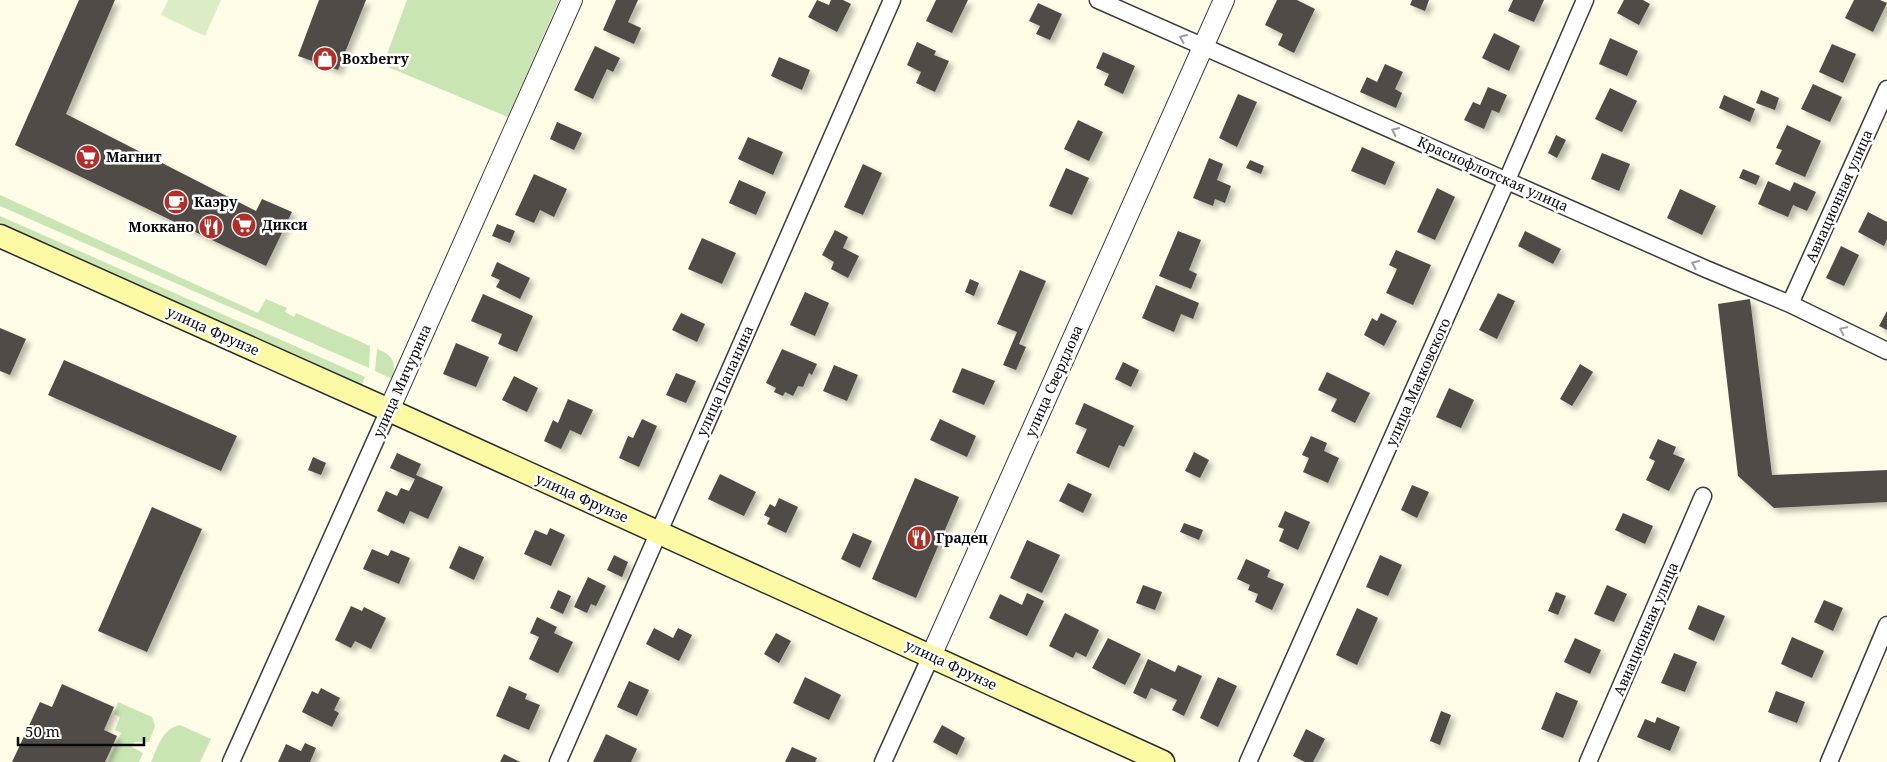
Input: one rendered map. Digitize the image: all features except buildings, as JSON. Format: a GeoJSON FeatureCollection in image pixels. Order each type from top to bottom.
{"type":"FeatureCollection","features":[{"type":"Feature","properties":{"kind":"main road","name":"улица Фрунзе"},"geometry":{"type":"LineString","coordinates":[[0,236],[389,410],[1163,762]]}},
{"type":"Feature","properties":{"kind":"street","name":"улица Мичурина"},"geometry":{"type":"LineString","coordinates":[[231,762],[572,0]]}},
{"type":"Feature","properties":{"kind":"street","name":"улица Папанина"},"geometry":{"type":"LineString","coordinates":[[558,762],[892,0]]}},
{"type":"Feature","properties":{"kind":"street","name":"Краснофлотская улица"},"geometry":{"type":"LineString","coordinates":[[1098,0],[1790,304],[1887,351]]}},
{"type":"Feature","properties":{"kind":"street","name":"улица Свердлова"},"geometry":{"type":"LineString","coordinates":[[884,762],[1224,0]]}},
{"type":"Feature","properties":{"kind":"street","name":"улица Маяковского"},"geometry":{"type":"LineString","coordinates":[[1248,762],[1508,180],[1585,0]]}},
{"type":"Feature","properties":{"kind":"street","name":"Авиационная улица"},"geometry":{"type":"LineString","coordinates":[[1790,304],[1887,89]]}},
{"type":"Feature","properties":{"kind":"street","name":"Авиационная улица"},"geometry":{"type":"LineString","coordinates":[[1588,762],[1703,496]]}},
{"type":"Feature","properties":{"kind":"street"},"geometry":{"type":"LineString","coordinates":[[1829,762],[1887,625]]}},
{"type":"Feature","properties":{"kind":"green space"},"geometry":{"type":"Polygon","coordinates":[[[168,0],[221,0],[205,36],[161,15],[168,0]]]}},
{"type":"Feature","properties":{"kind":"green space"},"geometry":{"type":"Polygon","coordinates":[[[407,0],[559,0],[508,117],[383,65],[407,0]]]}},
{"type":"Feature","properties":{"kind":"green space"},"geometry":{"type":"Polygon","coordinates":[[[0,195],[258,313],[266,299],[287,308],[285,312],[294,317],[296,313],[370,346],[369,368],[0,206],[0,195]]]}},
{"type":"Feature","properties":{"kind":"green space"},"geometry":{"type":"Polygon","coordinates":[[[0,216],[365,377],[360,389],[137,284],[0,223],[0,216]]]}},
{"type":"Feature","properties":{"kind":"green space"},"geometry":{"type":"Polygon","coordinates":[[[377,349],[387,354],[394,364],[392,379],[375,371],[377,349]]]}},
{"type":"Feature","properties":{"kind":"green space"},"geometry":{"type":"Polygon","coordinates":[[[118,702],[152,717],[155,726],[149,742],[134,742],[132,747],[143,753],[139,762],[108,762],[121,733],[115,730],[120,717],[114,714],[118,702]]]}},
{"type":"Feature","properties":{"kind":"green space"},"geometry":{"type":"Polygon","coordinates":[[[180,725],[211,739],[200,762],[151,762],[165,735],[169,730],[180,725]]]}},
{"type":"Feature","properties":{"kind":"place","name":"Boxberry"},"geometry":{"type":"Point","coordinates":[325,59]}},
{"type":"Feature","properties":{"kind":"place","name":"Магнит"},"geometry":{"type":"Point","coordinates":[88,157]}},
{"type":"Feature","properties":{"kind":"place","name":"Каэру"},"geometry":{"type":"Point","coordinates":[176,202]}},
{"type":"Feature","properties":{"kind":"place","name":"Дикси"},"geometry":{"type":"Point","coordinates":[244,225]}},
{"type":"Feature","properties":{"kind":"place","name":"Моккано"},"geometry":{"type":"Point","coordinates":[211,227]}},
{"type":"Feature","properties":{"kind":"place","name":"Градец"},"geometry":{"type":"Point","coordinates":[919,538]}}]}
